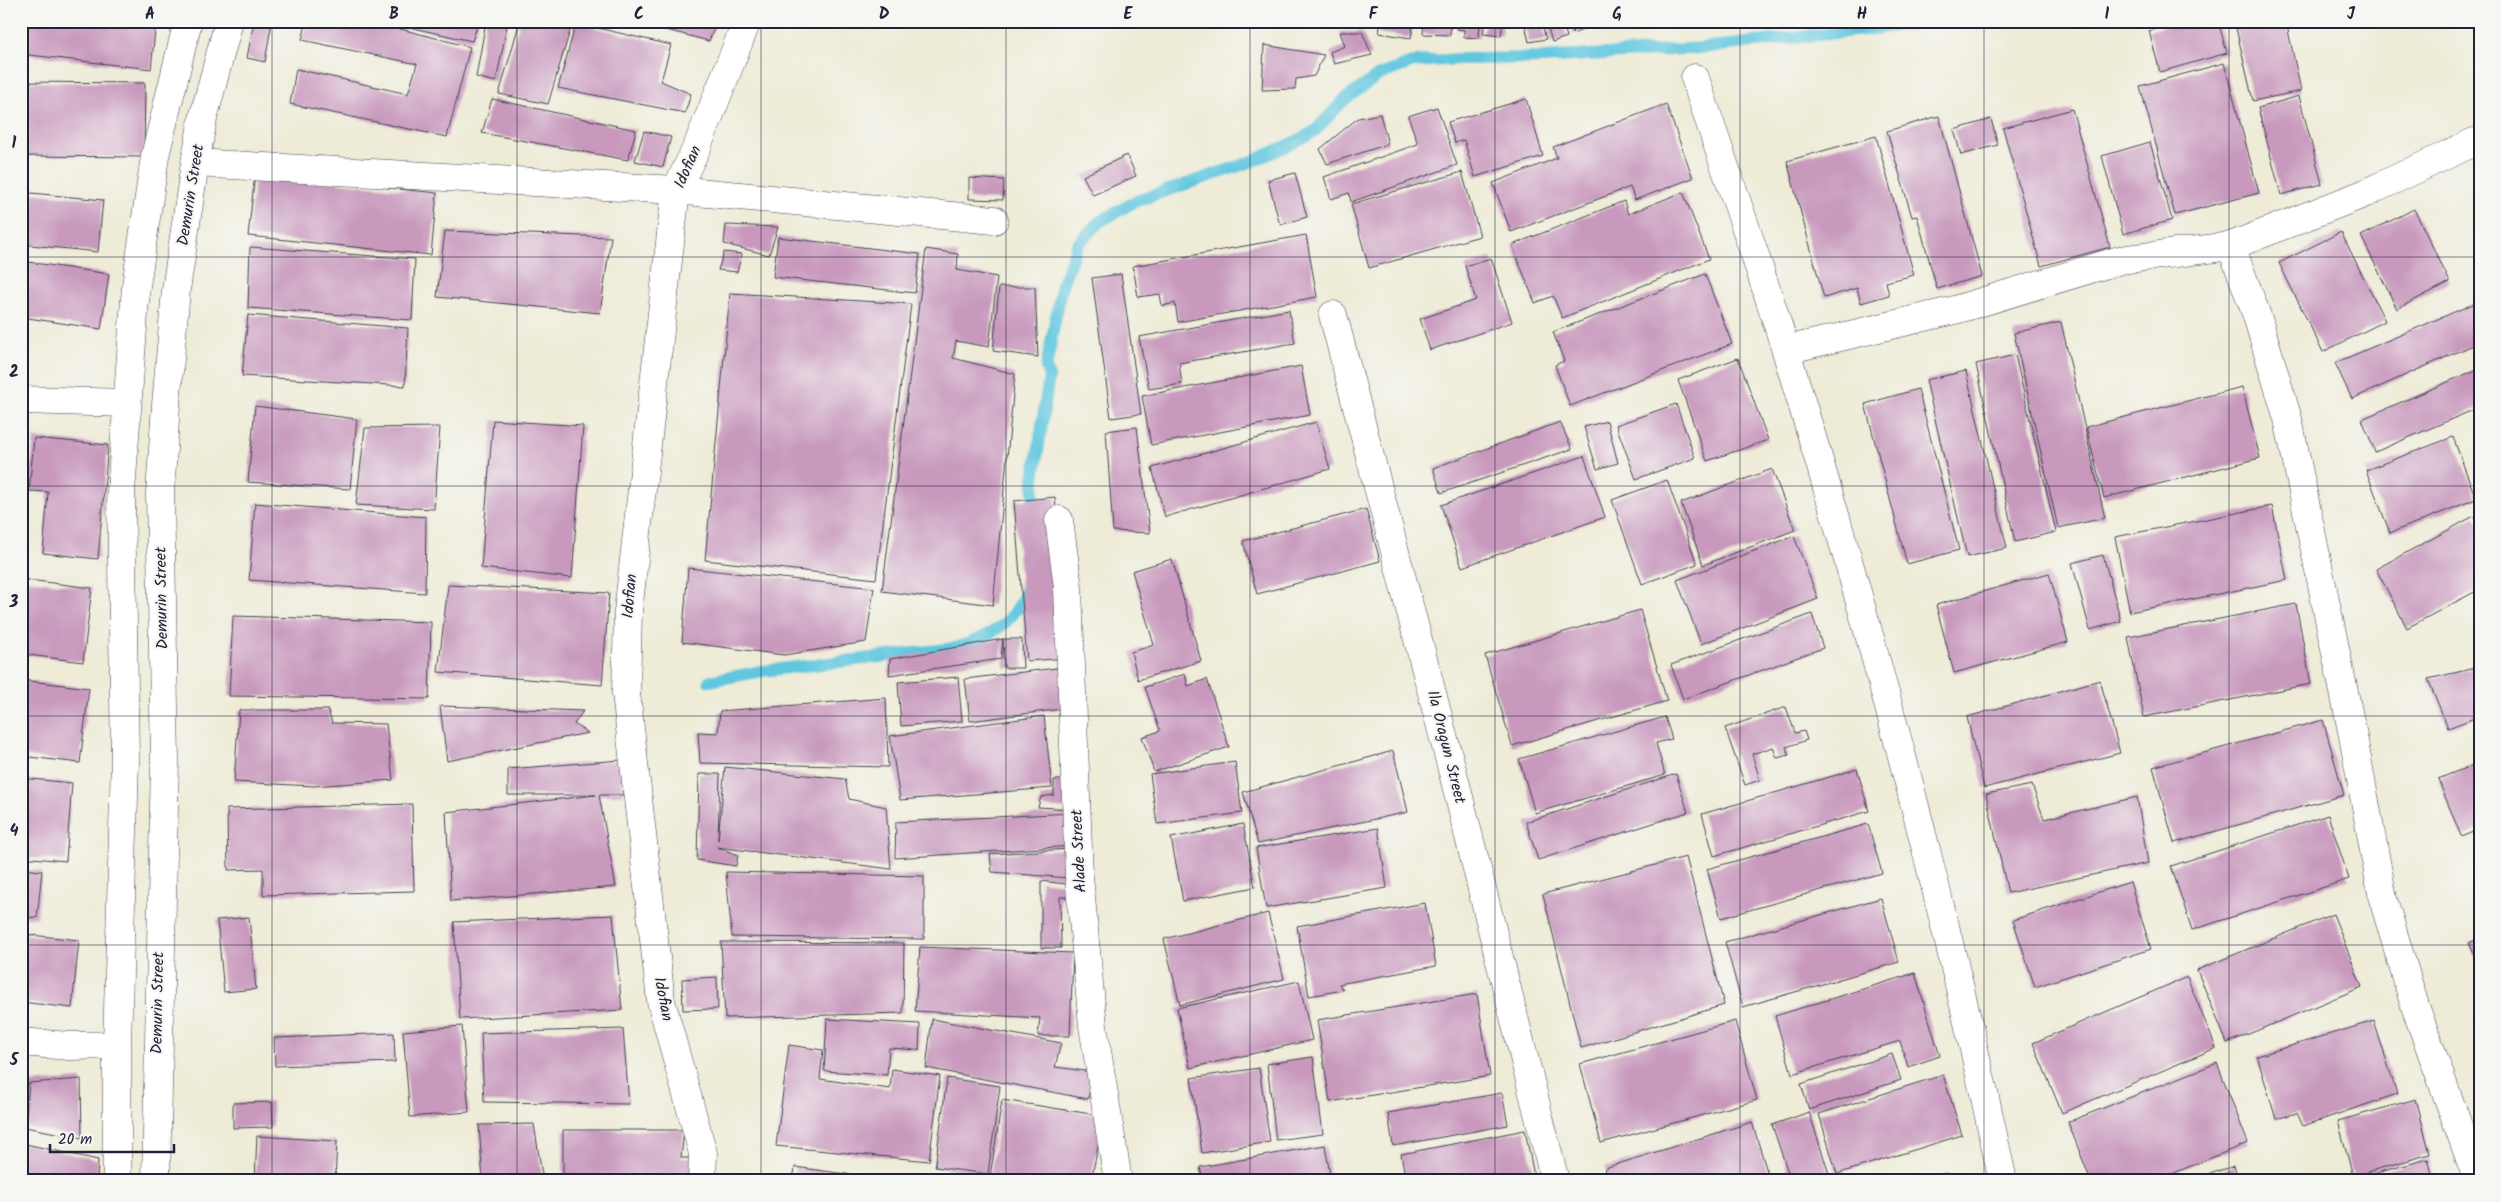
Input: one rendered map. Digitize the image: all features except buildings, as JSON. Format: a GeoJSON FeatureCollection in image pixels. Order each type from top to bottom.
{"type":"FeatureCollection","features":[{"type":"Feature","properties":{"kind":"street"},"geometry":{"type":"LineString","coordinates":[[117,1181],[117,1045],[125,760],[120,492],[136,286],[155,156],[188,21]]}},
{"type":"Feature","properties":{"kind":"street","name":"Demurin Street"},"geometry":{"type":"LineString","coordinates":[[156,1181],[157,1054],[165,760],[160,493],[176,290],[195,163],[229,21]]}},
{"type":"Feature","properties":{"kind":"street","name":"Idofian"},"geometry":{"type":"LineString","coordinates":[[702,1181],[702,1153],[661,1001],[626,692],[628,612],[676,190],[697,148],[747,21]]}},
{"type":"Feature","properties":{"kind":"street"},"geometry":{"type":"LineString","coordinates":[[1695,78],[1786,350],[1882,678],[1940,904],[2003,1181]]}},
{"type":"Feature","properties":{"kind":"street"},"geometry":{"type":"LineString","coordinates":[[1786,350],[1955,310],[2120,260],[2231,246],[2366,193],[2474,142]]}},
{"type":"Feature","properties":{"kind":"street"},"geometry":{"type":"LineString","coordinates":[[195,163],[676,190],[994,220]]}},
{"type":"Feature","properties":{"kind":"street"},"geometry":{"type":"LineString","coordinates":[[2231,246],[2257,316],[2288,419],[2352,731],[2383,898],[2415,1006],[2478,1181]]}},
{"type":"Feature","properties":{"kind":"street","name":"Ila Oragun Street"},"geometry":{"type":"LineString","coordinates":[[1333,315],[1455,781],[1554,1181]]}},
{"type":"Feature","properties":{"kind":"street"},"geometry":{"type":"LineString","coordinates":[[21,400],[126,403]]}},
{"type":"Feature","properties":{"kind":"street","name":"Alade Street"},"geometry":{"type":"LineString","coordinates":[[1059,520],[1068,588],[1079,876],[1093,1026],[1118,1181]]}},
{"type":"Feature","properties":{"kind":"street"},"geometry":{"type":"LineString","coordinates":[[21,1042],[69,1046],[117,1045]]}},
{"type":"Feature","properties":{"kind":"waterway"},"geometry":{"type":"LineString","coordinates":[[1033,515],[1034,479],[1049,376],[1046,368],[1062,285],[1077,245],[1099,222],[1134,202],[1253,161],[1289,145],[1315,131],[1344,100],[1379,75],[1414,62],[1459,59],[1542,58],[1701,48],[1945,21]]}},
{"type":"Feature","properties":{"kind":"waterway"},"geometry":{"type":"LineString","coordinates":[[709,681],[763,671],[955,648],[989,634],[1000,627],[1016,610],[1022,600],[1026,587]]}}]}
